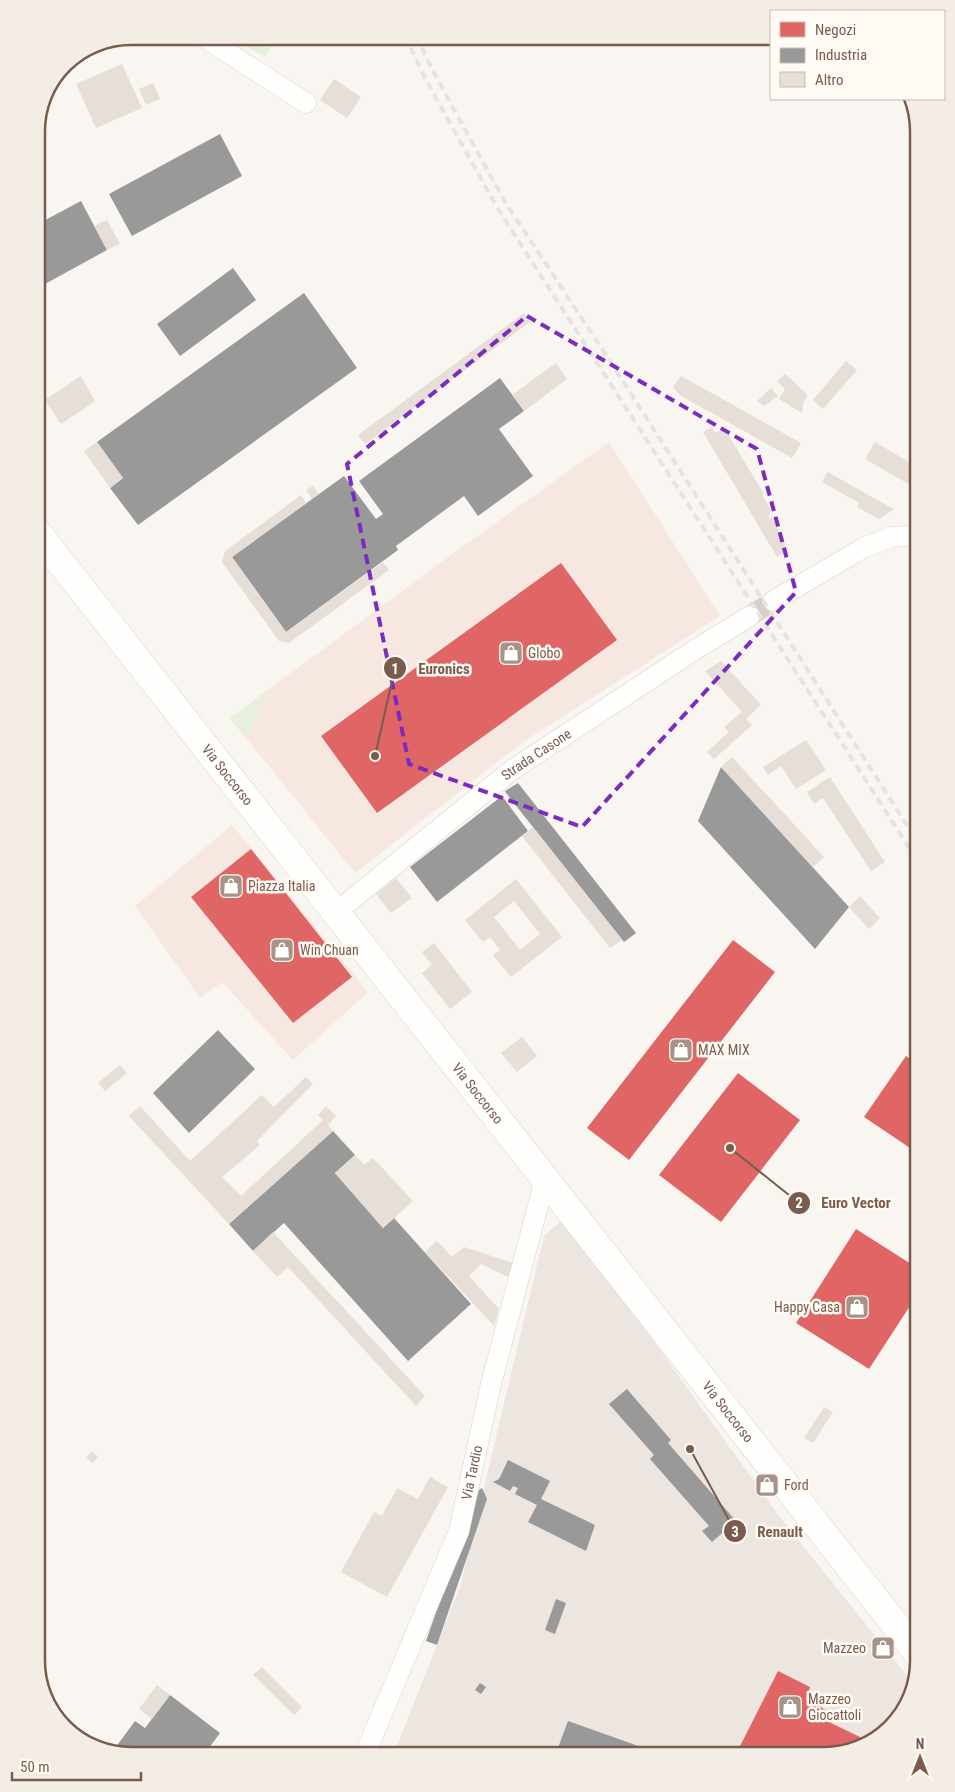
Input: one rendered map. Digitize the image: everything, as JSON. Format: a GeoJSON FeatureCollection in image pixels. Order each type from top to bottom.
{"type":"FeatureCollection","features":[{"type":"Feature","properties":{"kind":"main road","name":"Via Soccorso"},"geometry":{"type":"LineString","coordinates":[[45,542],[910,1644]]}},
{"type":"Feature","properties":{"kind":"street"},"geometry":{"type":"LineString","coordinates":[[216,45],[306,103]]}},
{"type":"Feature","properties":{"kind":"street"},"geometry":{"type":"LineString","coordinates":[[773,601],[865,547],[892,537],[910,536]]}},
{"type":"Feature","properties":{"kind":"street","name":"Strada Casone"},"geometry":{"type":"LineString","coordinates":[[336,912],[512,770],[693,651],[750,616]]}},
{"type":"Feature","properties":{"kind":"street","name":"Via Tardio"},"geometry":{"type":"LineString","coordinates":[[368,1747],[459,1531],[491,1384],[545,1179]]}},
{"type":"Feature","properties":{"kind":"highlighted area"},"geometry":{"type":"Polygon","coordinates":[[[527,316],[757,449],[796,592],[582,827],[409,764],[347,464],[527,316]]]}},
{"type":"Feature","properties":{"kind":"shaded area"},"geometry":{"type":"Polygon","coordinates":[[[609,442],[720,616],[523,742],[355,873],[230,718],[451,555],[609,442]]]}},
{"type":"Feature","properties":{"kind":"shaded area"},"geometry":{"type":"Polygon","coordinates":[[[232,825],[368,992],[293,1060],[222,982],[200,998],[135,906],[232,825]]]}},
{"type":"Feature","properties":{"kind":"shaded area"},"geometry":{"type":"Polygon","coordinates":[[[560,1222],[581,1240],[779,1516],[908,1677],[901,1699],[895,1709],[885,1722],[867,1735],[840,1745],[824,1747],[397,1747],[461,1584],[544,1236],[560,1222]]]}},
{"type":"Feature","properties":{"kind":"green space"},"geometry":{"type":"Polygon","coordinates":[[[244,45],[272,45],[265,57],[244,45]]]}},
{"type":"Feature","properties":{"kind":"green space"},"geometry":{"type":"Polygon","coordinates":[[[270,688],[255,715],[253,731],[245,737],[230,718],[270,688]]]}},
{"type":"Feature","properties":{"kind":"building: Negozi"},"geometry":{"type":"Polygon","coordinates":[[[561,563],[617,640],[377,813],[321,736],[561,563]]]}},
{"type":"Feature","properties":{"kind":"building: Negozi","name":"Win Chuan"},"geometry":{"type":"Polygon","coordinates":[[[251,849],[352,977],[293,1023],[191,897],[251,849]]]}},
{"type":"Feature","properties":{"kind":"building: Negozi","name":"MAX MIX"},"geometry":{"type":"Polygon","coordinates":[[[733,940],[775,972],[629,1160],[587,1128],[733,940]]]}},
{"type":"Feature","properties":{"kind":"building: Negozi"},"geometry":{"type":"Polygon","coordinates":[[[906,1056],[910,1059],[910,1148],[864,1117],[906,1056]]]}},
{"type":"Feature","properties":{"kind":"building: Negozi"},"geometry":{"type":"Polygon","coordinates":[[[738,1073],[800,1120],[721,1222],[659,1175],[738,1073]]]}},
{"type":"Feature","properties":{"kind":"building: Negozi","name":"Happy Casa"},"geometry":{"type":"Polygon","coordinates":[[[856,1229],[910,1263],[910,1306],[869,1369],[796,1323],[856,1229]]]}},
{"type":"Feature","properties":{"kind":"building: Negozi","name":"Mazzeo Giocattoli"},"geometry":{"type":"Polygon","coordinates":[[[778,1671],[810,1687],[807,1699],[832,1714],[831,1723],[860,1737],[857,1740],[840,1745],[824,1747],[740,1747],[778,1671]]]}},
{"type":"Feature","properties":{"kind":"building: Industria"},"geometry":{"type":"Polygon","coordinates":[[[220,134],[242,176],[132,236],[109,194],[220,134]]]}},
{"type":"Feature","properties":{"kind":"building: Industria"},"geometry":{"type":"Polygon","coordinates":[[[81,201],[107,250],[45,284],[45,220],[81,201]]]}},
{"type":"Feature","properties":{"kind":"building: Industria"},"geometry":{"type":"Polygon","coordinates":[[[233,268],[256,300],[180,356],[157,324],[233,268]]]}},
{"type":"Feature","properties":{"kind":"building: Industria"},"geometry":{"type":"Polygon","coordinates":[[[304,293],[357,368],[138,525],[110,488],[123,478],[97,442],[304,293]]]}},
{"type":"Feature","properties":{"kind":"building: Industria"},"geometry":{"type":"Polygon","coordinates":[[[500,378],[524,411],[499,429],[533,476],[478,516],[464,496],[396,546],[398,550],[286,632],[232,557],[344,476],[376,519],[383,514],[359,481],[500,378]]]}},
{"type":"Feature","properties":{"kind":"building: Industria"},"geometry":{"type":"Polygon","coordinates":[[[721,767],[849,907],[815,949],[698,821],[721,767]]]}},
{"type":"Feature","properties":{"kind":"building: Industria"},"geometry":{"type":"Polygon","coordinates":[[[518,783],[636,933],[624,942],[506,793],[505,791],[518,783]]]}},
{"type":"Feature","properties":{"kind":"building: Industria"},"geometry":{"type":"Polygon","coordinates":[[[502,796],[528,831],[437,902],[410,867],[502,796]]]}},
{"type":"Feature","properties":{"kind":"building: Industria"},"geometry":{"type":"Polygon","coordinates":[[[218,1030],[255,1069],[189,1133],[153,1093],[218,1030]]]}},
{"type":"Feature","properties":{"kind":"building: Industria"},"geometry":{"type":"Polygon","coordinates":[[[333,1131],[355,1155],[335,1173],[383,1228],[394,1218],[471,1304],[408,1361],[284,1223],[253,1251],[229,1224],[333,1131]]]}},
{"type":"Feature","properties":{"kind":"building: Industria"},"geometry":{"type":"Polygon","coordinates":[[[627,1389],[671,1440],[668,1443],[736,1521],[712,1542],[702,1531],[709,1526],[650,1459],[654,1455],[609,1404],[627,1389]]]}},
{"type":"Feature","properties":{"kind":"building: Industria"},"geometry":{"type":"Polygon","coordinates":[[[508,1460],[550,1481],[541,1499],[595,1525],[586,1551],[528,1522],[537,1505],[515,1494],[518,1488],[513,1486],[510,1491],[493,1482],[499,1479],[508,1460]]]}},
{"type":"Feature","properties":{"kind":"building: Industria"},"geometry":{"type":"Polygon","coordinates":[[[482,1488],[487,1499],[437,1645],[426,1641],[479,1490],[482,1488]]]}},
{"type":"Feature","properties":{"kind":"building: Industria"},"geometry":{"type":"Polygon","coordinates":[[[556,1599],[566,1603],[555,1634],[545,1630],[556,1599]]]}},
{"type":"Feature","properties":{"kind":"building: Industria"},"geometry":{"type":"Polygon","coordinates":[[[480,1683],[486,1687],[481,1694],[475,1690],[480,1683]]]}},
{"type":"Feature","properties":{"kind":"building: Industria"},"geometry":{"type":"Polygon","coordinates":[[[170,1695],[220,1733],[210,1747],[117,1745],[135,1721],[145,1728],[170,1695]]]}},
{"type":"Feature","properties":{"kind":"building: Industria"},"geometry":{"type":"Polygon","coordinates":[[[568,1721],[641,1747],[558,1747],[568,1721]]]}},
{"type":"Feature","properties":{"kind":"building: Altro"},"geometry":{"type":"Polygon","coordinates":[[[122,64],[142,108],[96,128],[76,84],[122,64]]]}},
{"type":"Feature","properties":{"kind":"building: Altro"},"geometry":{"type":"Polygon","coordinates":[[[334,79],[361,97],[347,118],[320,100],[334,79]]]}},
{"type":"Feature","properties":{"kind":"building: Altro"},"geometry":{"type":"Polygon","coordinates":[[[153,83],[160,99],[146,105],[139,89],[153,83]]]}},
{"type":"Feature","properties":{"kind":"building: Altro"},"geometry":{"type":"Polygon","coordinates":[[[107,220],[120,244],[107,250],[94,226],[107,220]]]}},
{"type":"Feature","properties":{"kind":"building: Altro"},"geometry":{"type":"Polygon","coordinates":[[[524,313],[530,322],[365,444],[358,435],[524,313]]]}},
{"type":"Feature","properties":{"kind":"building: Altro"},"geometry":{"type":"Polygon","coordinates":[[[846,361],[857,370],[823,409],[813,400],[846,361]]]}},
{"type":"Feature","properties":{"kind":"building: Altro"},"geometry":{"type":"Polygon","coordinates":[[[556,363],[567,379],[524,411],[512,395],[556,363]]]}},
{"type":"Feature","properties":{"kind":"building: Altro"},"geometry":{"type":"Polygon","coordinates":[[[785,374],[808,395],[803,403],[802,413],[779,399],[785,389],[777,381],[785,374]]]}},
{"type":"Feature","properties":{"kind":"building: Altro"},"geometry":{"type":"Polygon","coordinates":[[[81,376],[95,401],[61,424],[45,400],[81,376]]]}},
{"type":"Feature","properties":{"kind":"building: Altro"},"geometry":{"type":"Polygon","coordinates":[[[681,376],[801,443],[792,458],[681,396],[673,387],[681,376]]]}},
{"type":"Feature","properties":{"kind":"building: Altro"},"geometry":{"type":"Polygon","coordinates":[[[771,388],[778,396],[764,406],[757,401],[771,388]]]}},
{"type":"Feature","properties":{"kind":"building: Altro"},"geometry":{"type":"Polygon","coordinates":[[[712,427],[715,433],[724,428],[764,494],[762,495],[771,510],[768,519],[772,517],[788,550],[777,557],[703,432],[712,427]]]}},
{"type":"Feature","properties":{"kind":"building: Altro"},"geometry":{"type":"Polygon","coordinates":[[[97,442],[123,478],[110,488],[84,451],[97,442]]]}},
{"type":"Feature","properties":{"kind":"building: Altro"},"geometry":{"type":"Polygon","coordinates":[[[875,442],[910,463],[910,485],[865,459],[875,442]]]}},
{"type":"Feature","properties":{"kind":"building: Altro"},"geometry":{"type":"Polygon","coordinates":[[[828,472],[894,509],[879,519],[857,507],[859,503],[822,482],[828,472]]]}},
{"type":"Feature","properties":{"kind":"building: Altro"},"geometry":{"type":"Polygon","coordinates":[[[313,486],[319,494],[312,499],[306,490],[313,486]]]}},
{"type":"Feature","properties":{"kind":"building: Altro"},"geometry":{"type":"Polygon","coordinates":[[[301,495],[306,503],[232,557],[286,632],[383,562],[389,570],[289,643],[279,641],[222,562],[225,551],[301,495]]]}},
{"type":"Feature","properties":{"kind":"building: Altro"},"geometry":{"type":"Polygon","coordinates":[[[721,661],[761,705],[746,719],[752,725],[714,759],[707,752],[729,732],[724,727],[742,712],[705,671],[721,661]]]}},
{"type":"Feature","properties":{"kind":"building: Altro"},"geometry":{"type":"Polygon","coordinates":[[[806,740],[826,770],[796,789],[781,766],[768,775],[763,767],[806,740]]]}},
{"type":"Feature","properties":{"kind":"building: Altro"},"geometry":{"type":"Polygon","coordinates":[[[732,757],[824,857],[813,867],[721,767],[732,757]]]}},
{"type":"Feature","properties":{"kind":"building: Altro"},"geometry":{"type":"Polygon","coordinates":[[[830,777],[885,862],[871,871],[823,798],[814,804],[807,792],[830,777]]]}},
{"type":"Feature","properties":{"kind":"building: Altro"},"geometry":{"type":"Polygon","coordinates":[[[533,827],[622,940],[610,948],[522,836],[533,827]]]}},
{"type":"Feature","properties":{"kind":"building: Altro"},"geometry":{"type":"Polygon","coordinates":[[[396,878],[412,898],[391,913],[376,894],[396,878]]]}},
{"type":"Feature","properties":{"kind":"building: Altro"},"geometry":{"type":"Polygon","coordinates":[[[516,879],[562,937],[511,977],[493,955],[500,950],[490,937],[483,942],[465,920],[516,879]],[[514,901],[494,917],[520,950],[540,934],[514,901]]]}},
{"type":"Feature","properties":{"kind":"building: Altro"},"geometry":{"type":"Polygon","coordinates":[[[860,896],[880,918],[869,929],[849,907],[860,896]]]}},
{"type":"Feature","properties":{"kind":"building: Altro"},"geometry":{"type":"Polygon","coordinates":[[[434,943],[472,992],[450,1009],[422,973],[432,965],[422,952],[434,943]]]}},
{"type":"Feature","properties":{"kind":"building: Altro"},"geometry":{"type":"Polygon","coordinates":[[[522,1037],[537,1056],[517,1072],[501,1053],[522,1037]]]}},
{"type":"Feature","properties":{"kind":"building: Altro"},"geometry":{"type":"Polygon","coordinates":[[[120,1065],[127,1073],[105,1091],[98,1083],[120,1065]]]}},
{"type":"Feature","properties":{"kind":"building: Altro"},"geometry":{"type":"Polygon","coordinates":[[[306,1077],[313,1084],[257,1141],[260,1145],[222,1177],[241,1196],[323,1120],[318,1115],[326,1106],[336,1116],[328,1125],[333,1131],[229,1224],[129,1116],[140,1106],[190,1161],[262,1095],[274,1107],[306,1077]]]}},
{"type":"Feature","properties":{"kind":"building: Altro"},"geometry":{"type":"Polygon","coordinates":[[[355,1155],[364,1165],[373,1158],[413,1201],[383,1228],[335,1173],[355,1155]]]}},
{"type":"Feature","properties":{"kind":"building: Altro"},"geometry":{"type":"Polygon","coordinates":[[[273,1232],[425,1396],[416,1406],[288,1267],[277,1277],[253,1251],[273,1232]]]}},
{"type":"Feature","properties":{"kind":"building: Altro"},"geometry":{"type":"Polygon","coordinates":[[[437,1241],[452,1257],[464,1247],[513,1263],[508,1277],[481,1264],[469,1276],[499,1309],[494,1326],[425,1252],[437,1241]]]}},
{"type":"Feature","properties":{"kind":"building: Altro"},"geometry":{"type":"Polygon","coordinates":[[[824,1407],[833,1412],[813,1443],[804,1438],[824,1407]]]}},
{"type":"Feature","properties":{"kind":"building: Altro"},"geometry":{"type":"Polygon","coordinates":[[[92,1451],[98,1457],[93,1463],[86,1458],[92,1451]]]}},
{"type":"Feature","properties":{"kind":"building: Altro"},"geometry":{"type":"Polygon","coordinates":[[[430,1477],[448,1487],[387,1597],[341,1572],[374,1512],[382,1516],[397,1488],[418,1499],[430,1477]]]}},
{"type":"Feature","properties":{"kind":"building: Altro"},"geometry":{"type":"Polygon","coordinates":[[[262,1667],[302,1707],[294,1715],[253,1675],[262,1667]]]}},
{"type":"Feature","properties":{"kind":"building: Altro"},"geometry":{"type":"Polygon","coordinates":[[[157,1685],[170,1695],[152,1719],[139,1709],[157,1685]]]}},
{"type":"Feature","properties":{"kind":"tunnel"},"geometry":{"type":"LineString","coordinates":[[750,616],[773,601]]}},
{"type":"Feature","properties":{"kind":"railway"},"geometry":{"type":"LineString","coordinates":[[409,45],[426,80],[498,209],[910,849]]}},
{"type":"Feature","properties":{"kind":"railway"},"geometry":{"type":"LineString","coordinates":[[420,45],[505,202],[610,361],[910,830]]}},
{"type":"Feature","properties":{"kind":"place","name":"Globo"},"geometry":{"type":"Point","coordinates":[511,653]}},
{"type":"Feature","properties":{"kind":"place","name":"Euronics"},"geometry":{"type":"Point","coordinates":[375,756]}},
{"type":"Feature","properties":{"kind":"place","name":"Piazza Italia"},"geometry":{"type":"Point","coordinates":[231,886]}},
{"type":"Feature","properties":{"kind":"place","name":"Win Chuan"},"geometry":{"type":"Point","coordinates":[282,950]}},
{"type":"Feature","properties":{"kind":"place","name":"MAX MIX"},"geometry":{"type":"Point","coordinates":[681,1050]}},
{"type":"Feature","properties":{"kind":"place","name":"Euro Vector"},"geometry":{"type":"Point","coordinates":[730,1148]}},
{"type":"Feature","properties":{"kind":"place","name":"Happy Casa"},"geometry":{"type":"Point","coordinates":[857,1307]}},
{"type":"Feature","properties":{"kind":"place","name":"Renault"},"geometry":{"type":"Point","coordinates":[690,1449]}},
{"type":"Feature","properties":{"kind":"place","name":"Ford"},"geometry":{"type":"Point","coordinates":[767,1485]}},
{"type":"Feature","properties":{"kind":"place","name":"Mazzeo"},"geometry":{"type":"Point","coordinates":[883,1648]}},
{"type":"Feature","properties":{"kind":"place","name":"Mazzeo Giocattoli"},"geometry":{"type":"Point","coordinates":[790,1707]}}]}
